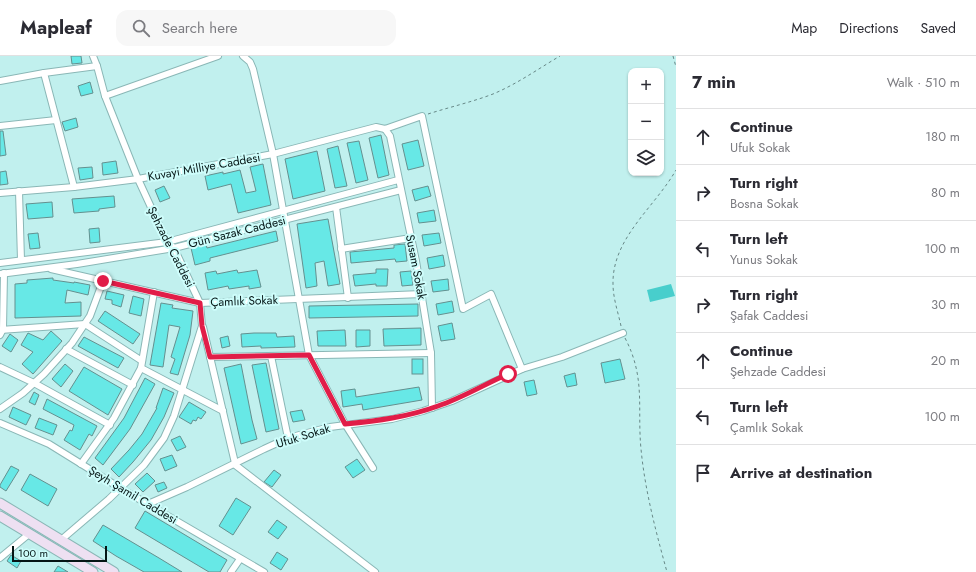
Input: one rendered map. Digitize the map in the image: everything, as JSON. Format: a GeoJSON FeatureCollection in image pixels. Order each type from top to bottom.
{"type":"FeatureCollection","features":[{"type":"Feature","properties":{"kind":"main road"},"geometry":{"type":"LineString","coordinates":[[0,503],[114,572]]}},
{"type":"Feature","properties":{"kind":"main road"},"geometry":{"type":"LineString","coordinates":[[0,516],[93,572]]}},
{"type":"Feature","properties":{"kind":"street","name":"Şehzade Caddesi"},"geometry":{"type":"LineString","coordinates":[[61,540],[93,513],[144,465],[164,438],[173,419],[202,326],[200,303],[174,248],[167,242],[138,179],[106,96],[93,56]]}},
{"type":"Feature","properties":{"kind":"street"},"geometry":{"type":"LineString","coordinates":[[106,96],[218,56]]}},
{"type":"Feature","properties":{"kind":"street"},"geometry":{"type":"LineString","coordinates":[[243,56],[250,62],[253,70],[274,154],[309,355],[345,424],[373,468]]}},
{"type":"Feature","properties":{"kind":"street"},"geometry":{"type":"LineString","coordinates":[[0,81],[97,66]]}},
{"type":"Feature","properties":{"kind":"street"},"geometry":{"type":"LineString","coordinates":[[44,73],[74,187]]}},
{"type":"Feature","properties":{"kind":"street"},"geometry":{"type":"LineString","coordinates":[[422,116],[463,309],[491,294],[522,369]]}},
{"type":"Feature","properties":{"kind":"street","name":"Kuvayi Milliye Caddesi"},"geometry":{"type":"LineString","coordinates":[[0,193],[74,187],[138,179],[274,154],[376,127],[385,129],[422,116]]}},
{"type":"Feature","properties":{"kind":"street"},"geometry":{"type":"LineString","coordinates":[[0,126],[56,120]]}},
{"type":"Feature","properties":{"kind":"street","name":"Susam Sokak"},"geometry":{"type":"LineString","coordinates":[[385,129],[390,136],[422,294],[432,354],[432,408]]}},
{"type":"Feature","properties":{"kind":"street","name":"Gün Sazak Caddesi"},"geometry":{"type":"LineString","coordinates":[[0,263],[167,242],[398,180]]}},
{"type":"Feature","properties":{"kind":"street","name":"Gün Sazak Caddesi"},"geometry":{"type":"LineString","coordinates":[[2,273],[47,268],[174,248],[401,190]]}},
{"type":"Feature","properties":{"kind":"street"},"geometry":{"type":"LineString","coordinates":[[19,191],[21,260]]}},
{"type":"Feature","properties":{"kind":"street"},"geometry":{"type":"LineString","coordinates":[[336,207],[348,298]]}},
{"type":"Feature","properties":{"kind":"street"},"geometry":{"type":"LineString","coordinates":[[342,249],[411,238]]}},
{"type":"Feature","properties":{"kind":"street","name":"Çamlık Sokak"},"geometry":{"type":"LineString","coordinates":[[47,268],[200,303],[422,294]]}},
{"type":"Feature","properties":{"kind":"street"},"geometry":{"type":"LineString","coordinates":[[2,273],[1,331],[85,324],[142,361]]}},
{"type":"Feature","properties":{"kind":"street"},"geometry":{"type":"LineString","coordinates":[[0,410],[34,383],[66,349],[90,316],[103,281]]}},
{"type":"Feature","properties":{"kind":"street"},"geometry":{"type":"LineString","coordinates":[[81,464],[110,425],[141,368],[154,292]]}},
{"type":"Feature","properties":{"kind":"street"},"geometry":{"type":"LineString","coordinates":[[202,326],[234,463],[375,572]]}},
{"type":"Feature","properties":{"kind":"street","name":"Ufuk Sokak"},"geometry":{"type":"LineString","coordinates":[[148,504],[187,487],[264,448],[288,438],[345,424],[392,419],[432,408],[452,401],[522,369],[568,354],[623,333]]}},
{"type":"Feature","properties":{"kind":"street"},"geometry":{"type":"LineString","coordinates":[[66,349],[133,385]]}},
{"type":"Feature","properties":{"kind":"street"},"geometry":{"type":"LineString","coordinates":[[210,357],[432,354]]}},
{"type":"Feature","properties":{"kind":"street"},"geometry":{"type":"LineString","coordinates":[[271,356],[288,438]]}},
{"type":"Feature","properties":{"kind":"street"},"geometry":{"type":"LineString","coordinates":[[0,367],[34,383],[110,425]]}},
{"type":"Feature","properties":{"kind":"street"},"geometry":{"type":"LineString","coordinates":[[141,368],[182,391],[223,411]]}},
{"type":"Feature","properties":{"kind":"street","name":"Şeyh Şamil Caddesi"},"geometry":{"type":"LineString","coordinates":[[0,423],[49,444],[120,488],[264,572]]}},
{"type":"Feature","properties":{"kind":"street"},"geometry":{"type":"LineString","coordinates":[[0,558],[29,534]]}},
{"type":"Feature","properties":{"kind":"street"},"geometry":{"type":"LineString","coordinates":[[231,572],[240,559]]}},
{"type":"Feature","properties":{"kind":"path"},"geometry":{"type":"LineString","coordinates":[[422,116],[482,98],[499,91],[536,72],[560,56]]}},
{"type":"Feature","properties":{"kind":"path"},"geometry":{"type":"LineString","coordinates":[[673,56],[676,66]]}},
{"type":"Feature","properties":{"kind":"path"},"geometry":{"type":"LineString","coordinates":[[668,572],[654,523],[643,468],[640,434],[640,387],[638,370],[633,354],[623,333],[613,292],[613,278],[615,264],[632,229],[656,199],[676,170]]}},
{"type":"Feature","properties":{"kind":"water"},"geometry":{"type":"Polygon","coordinates":[[[671,284],[675,296],[650,302],[647,290],[671,284]]]}},
{"type":"Feature","properties":{"kind":"building"},"geometry":{"type":"Polygon","coordinates":[[[71,56],[81,56],[82,63],[72,64],[71,56]]]}},
{"type":"Feature","properties":{"kind":"building"},"geometry":{"type":"Polygon","coordinates":[[[90,82],[93,93],[81,96],[78,86],[90,82]]]}},
{"type":"Feature","properties":{"kind":"building"},"geometry":{"type":"Polygon","coordinates":[[[76,118],[78,127],[65,131],[62,122],[76,118]]]}},
{"type":"Feature","properties":{"kind":"building"},"geometry":{"type":"Polygon","coordinates":[[[0,131],[3,131],[6,155],[0,156],[0,131]]]}},
{"type":"Feature","properties":{"kind":"building"},"geometry":{"type":"Polygon","coordinates":[[[381,135],[389,175],[378,178],[369,138],[381,135]]]}},
{"type":"Feature","properties":{"kind":"building"},"geometry":{"type":"Polygon","coordinates":[[[418,140],[424,166],[408,170],[402,144],[418,140]]]}},
{"type":"Feature","properties":{"kind":"building"},"geometry":{"type":"Polygon","coordinates":[[[359,141],[368,180],[356,183],[347,143],[359,141]]]}},
{"type":"Feature","properties":{"kind":"building"},"geometry":{"type":"Polygon","coordinates":[[[338,146],[347,186],[335,188],[327,149],[338,146]]]}},
{"type":"Feature","properties":{"kind":"building"},"geometry":{"type":"Polygon","coordinates":[[[317,151],[325,191],[293,199],[285,159],[317,151]]]}},
{"type":"Feature","properties":{"kind":"building"},"geometry":{"type":"Polygon","coordinates":[[[116,161],[118,173],[103,175],[102,163],[116,161]]]}},
{"type":"Feature","properties":{"kind":"building"},"geometry":{"type":"Polygon","coordinates":[[[263,164],[271,205],[238,213],[231,184],[208,190],[205,176],[240,170],[246,193],[256,191],[250,167],[263,164]]]}},
{"type":"Feature","properties":{"kind":"building"},"geometry":{"type":"Polygon","coordinates":[[[92,167],[93,178],[80,180],[78,168],[92,167]]]}},
{"type":"Feature","properties":{"kind":"building"},"geometry":{"type":"Polygon","coordinates":[[[6,171],[8,184],[0,185],[0,172],[6,171]]]}},
{"type":"Feature","properties":{"kind":"building"},"geometry":{"type":"Polygon","coordinates":[[[164,186],[170,198],[160,202],[155,190],[164,186]]]}},
{"type":"Feature","properties":{"kind":"building"},"geometry":{"type":"Polygon","coordinates":[[[428,186],[431,196],[415,201],[412,190],[428,186]]]}},
{"type":"Feature","properties":{"kind":"building"},"geometry":{"type":"Polygon","coordinates":[[[114,196],[115,207],[99,209],[99,211],[74,213],[72,199],[114,196]]]}},
{"type":"Feature","properties":{"kind":"building"},"geometry":{"type":"Polygon","coordinates":[[[52,202],[53,217],[28,219],[26,204],[52,202]]]}},
{"type":"Feature","properties":{"kind":"building"},"geometry":{"type":"Polygon","coordinates":[[[434,210],[436,221],[419,223],[417,213],[434,210]]]}},
{"type":"Feature","properties":{"kind":"building"},"geometry":{"type":"Polygon","coordinates":[[[328,219],[340,284],[328,286],[324,261],[315,263],[317,286],[306,288],[297,224],[328,219]]]}},
{"type":"Feature","properties":{"kind":"building"},"geometry":{"type":"Polygon","coordinates":[[[99,228],[100,242],[90,243],[89,229],[99,228]]]}},
{"type":"Feature","properties":{"kind":"building"},"geometry":{"type":"Polygon","coordinates":[[[276,231],[278,241],[210,258],[210,261],[195,265],[191,248],[206,244],[207,248],[276,231]]]}},
{"type":"Feature","properties":{"kind":"building"},"geometry":{"type":"Polygon","coordinates":[[[38,233],[40,248],[30,249],[28,234],[38,233]]]}},
{"type":"Feature","properties":{"kind":"building"},"geometry":{"type":"Polygon","coordinates":[[[439,233],[441,243],[424,246],[422,235],[439,233]]]}},
{"type":"Feature","properties":{"kind":"building"},"geometry":{"type":"Polygon","coordinates":[[[405,244],[407,261],[396,262],[395,259],[351,263],[350,252],[394,248],[394,245],[405,244]]]}},
{"type":"Feature","properties":{"kind":"building"},"geometry":{"type":"Polygon","coordinates":[[[443,255],[445,266],[429,269],[427,258],[443,255]]]}},
{"type":"Feature","properties":{"kind":"building"},"geometry":{"type":"Polygon","coordinates":[[[376,269],[388,269],[387,286],[376,286],[376,284],[355,286],[353,275],[376,273],[376,269]]]}},
{"type":"Feature","properties":{"kind":"building"},"geometry":{"type":"Polygon","coordinates":[[[237,270],[238,273],[257,270],[261,287],[249,289],[249,286],[229,289],[228,286],[208,290],[205,273],[216,271],[217,274],[237,270]]]}},
{"type":"Feature","properties":{"kind":"building"},"geometry":{"type":"Polygon","coordinates":[[[411,271],[413,285],[402,286],[400,272],[411,271]]]}},
{"type":"Feature","properties":{"kind":"building"},"geometry":{"type":"Polygon","coordinates":[[[53,278],[53,280],[90,285],[88,295],[67,290],[65,303],[81,302],[81,316],[15,318],[15,284],[27,283],[27,280],[53,278]]]}},
{"type":"Feature","properties":{"kind":"building"},"geometry":{"type":"Polygon","coordinates":[[[448,279],[449,290],[433,292],[431,281],[448,279]]]}},
{"type":"Feature","properties":{"kind":"building"},"geometry":{"type":"Polygon","coordinates":[[[107,291],[124,295],[121,307],[112,304],[112,300],[105,299],[107,291]]]}},
{"type":"Feature","properties":{"kind":"building"},"geometry":{"type":"Polygon","coordinates":[[[133,296],[144,299],[141,316],[129,313],[133,296]]]}},
{"type":"Feature","properties":{"kind":"building"},"geometry":{"type":"Polygon","coordinates":[[[452,301],[454,312],[438,315],[436,304],[452,301]]]}},
{"type":"Feature","properties":{"kind":"building"},"geometry":{"type":"Polygon","coordinates":[[[161,303],[173,305],[172,308],[193,311],[190,335],[178,375],[170,373],[175,359],[171,357],[180,327],[169,325],[163,367],[150,365],[161,303]]]}},
{"type":"Feature","properties":{"kind":"building"},"geometry":{"type":"Polygon","coordinates":[[[418,304],[418,316],[309,318],[309,306],[418,304]]]}},
{"type":"Feature","properties":{"kind":"building"},"geometry":{"type":"Polygon","coordinates":[[[105,311],[140,334],[133,344],[98,321],[105,311]]]}},
{"type":"Feature","properties":{"kind":"building"},"geometry":{"type":"Polygon","coordinates":[[[452,323],[455,339],[441,341],[438,326],[452,323]]]}},
{"type":"Feature","properties":{"kind":"building"},"geometry":{"type":"Polygon","coordinates":[[[421,328],[421,345],[384,346],[383,329],[421,328]]]}},
{"type":"Feature","properties":{"kind":"building"},"geometry":{"type":"Polygon","coordinates":[[[345,330],[346,346],[318,346],[317,331],[345,330]]]}},
{"type":"Feature","properties":{"kind":"building"},"geometry":{"type":"Polygon","coordinates":[[[356,330],[370,330],[370,346],[356,347],[356,330]]]}},
{"type":"Feature","properties":{"kind":"building"},"geometry":{"type":"Polygon","coordinates":[[[51,331],[62,341],[33,374],[22,364],[33,352],[21,345],[28,333],[43,340],[51,331]]]}},
{"type":"Feature","properties":{"kind":"building"},"geometry":{"type":"Polygon","coordinates":[[[276,333],[277,337],[294,336],[295,347],[242,347],[241,334],[276,333]]]}},
{"type":"Feature","properties":{"kind":"building"},"geometry":{"type":"Polygon","coordinates":[[[10,334],[18,340],[11,352],[2,346],[10,334]]]}},
{"type":"Feature","properties":{"kind":"building"},"geometry":{"type":"Polygon","coordinates":[[[228,336],[230,346],[222,348],[220,338],[228,336]]]}},
{"type":"Feature","properties":{"kind":"building"},"geometry":{"type":"Polygon","coordinates":[[[84,337],[124,358],[118,368],[78,346],[84,337]]]}},
{"type":"Feature","properties":{"kind":"building"},"geometry":{"type":"Polygon","coordinates":[[[412,359],[423,359],[423,374],[412,374],[412,359]]]}},
{"type":"Feature","properties":{"kind":"building"},"geometry":{"type":"Polygon","coordinates":[[[620,359],[625,379],[605,383],[601,363],[620,359]]]}},
{"type":"Feature","properties":{"kind":"building"},"geometry":{"type":"Polygon","coordinates":[[[266,363],[279,429],[266,432],[252,365],[266,363]]]}},
{"type":"Feature","properties":{"kind":"building"},"geometry":{"type":"Polygon","coordinates":[[[65,364],[73,371],[61,387],[52,379],[65,364]]]}},
{"type":"Feature","properties":{"kind":"building"},"geometry":{"type":"Polygon","coordinates":[[[241,364],[257,439],[241,444],[224,368],[241,364]]]}},
{"type":"Feature","properties":{"kind":"building"},"geometry":{"type":"Polygon","coordinates":[[[84,367],[122,389],[108,415],[69,391],[84,367]]]}},
{"type":"Feature","properties":{"kind":"building"},"geometry":{"type":"Polygon","coordinates":[[[575,373],[577,385],[567,387],[564,376],[575,373]]]}},
{"type":"Feature","properties":{"kind":"building"},"geometry":{"type":"Polygon","coordinates":[[[145,378],[155,384],[130,429],[103,465],[95,458],[124,418],[145,378]]]}},
{"type":"Feature","properties":{"kind":"building"},"geometry":{"type":"Polygon","coordinates":[[[534,380],[537,394],[527,396],[524,382],[534,380]]]}},
{"type":"Feature","properties":{"kind":"building"},"geometry":{"type":"Polygon","coordinates":[[[419,387],[422,400],[363,410],[362,404],[343,407],[341,391],[355,389],[356,397],[419,387]]]}},
{"type":"Feature","properties":{"kind":"building"},"geometry":{"type":"Polygon","coordinates":[[[163,388],[174,393],[164,417],[151,440],[119,477],[111,469],[142,434],[157,408],[163,388]]]}},
{"type":"Feature","properties":{"kind":"building"},"geometry":{"type":"Polygon","coordinates":[[[34,392],[39,395],[35,405],[29,402],[34,392]]]}},
{"type":"Feature","properties":{"kind":"building"},"geometry":{"type":"Polygon","coordinates":[[[47,399],[97,426],[92,436],[89,434],[80,450],[64,440],[70,430],[72,431],[74,425],[43,409],[47,399]]]}},
{"type":"Feature","properties":{"kind":"building"},"geometry":{"type":"Polygon","coordinates":[[[189,402],[206,412],[201,419],[198,417],[196,421],[193,420],[191,424],[179,417],[189,402]]]}},
{"type":"Feature","properties":{"kind":"building"},"geometry":{"type":"Polygon","coordinates":[[[13,407],[31,415],[26,425],[9,417],[13,407]]]}},
{"type":"Feature","properties":{"kind":"building"},"geometry":{"type":"Polygon","coordinates":[[[302,410],[305,420],[293,422],[290,412],[302,410]]]}},
{"type":"Feature","properties":{"kind":"building"},"geometry":{"type":"Polygon","coordinates":[[[39,418],[57,425],[53,435],[35,428],[39,418]]]}},
{"type":"Feature","properties":{"kind":"building"},"geometry":{"type":"Polygon","coordinates":[[[180,436],[186,447],[177,451],[171,440],[180,436]]]}},
{"type":"Feature","properties":{"kind":"building"},"geometry":{"type":"Polygon","coordinates":[[[172,455],[177,466],[165,471],[160,459],[172,455]]]}},
{"type":"Feature","properties":{"kind":"building"},"geometry":{"type":"Polygon","coordinates":[[[357,459],[365,470],[353,478],[345,467],[357,459]]]}},
{"type":"Feature","properties":{"kind":"building"},"geometry":{"type":"Polygon","coordinates":[[[11,466],[19,470],[6,491],[0,487],[0,485],[11,466]]]}},
{"type":"Feature","properties":{"kind":"building"},"geometry":{"type":"Polygon","coordinates":[[[274,470],[281,475],[272,487],[264,482],[274,470]]]}},
{"type":"Feature","properties":{"kind":"building"},"geometry":{"type":"Polygon","coordinates":[[[147,473],[155,481],[143,492],[135,484],[147,473]]]}},
{"type":"Feature","properties":{"kind":"building"},"geometry":{"type":"Polygon","coordinates":[[[30,474],[57,489],[48,506],[21,490],[30,474]]]}},
{"type":"Feature","properties":{"kind":"building"},"geometry":{"type":"Polygon","coordinates":[[[164,482],[167,488],[158,492],[155,485],[164,482]]]}},
{"type":"Feature","properties":{"kind":"building"},"geometry":{"type":"Polygon","coordinates":[[[236,498],[251,507],[233,535],[219,526],[236,498]]]}},
{"type":"Feature","properties":{"kind":"building"},"geometry":{"type":"Polygon","coordinates":[[[145,511],[227,560],[220,572],[209,572],[135,528],[145,511]]]}},
{"type":"Feature","properties":{"kind":"building"},"geometry":{"type":"Polygon","coordinates":[[[277,520],[287,527],[278,539],[268,532],[277,520]]]}},
{"type":"Feature","properties":{"kind":"building"},"geometry":{"type":"Polygon","coordinates":[[[103,525],[182,572],[144,572],[116,556],[93,541],[103,525]]]}},
{"type":"Feature","properties":{"kind":"building"},"geometry":{"type":"Polygon","coordinates":[[[277,552],[288,559],[281,570],[270,563],[277,552]]]}},
{"type":"Feature","properties":{"kind":"building"},"geometry":{"type":"Polygon","coordinates":[[[11,555],[21,561],[17,568],[7,561],[11,555]]]}},
{"type":"Feature","properties":{"kind":"building"},"geometry":{"type":"Polygon","coordinates":[[[58,566],[68,572],[54,572],[58,566]]]}},
{"type":"Feature","properties":{"kind":"route"},"geometry":{"type":"LineString","coordinates":[[103,281],[200,303],[202,326],[210,357],[309,355],[345,424],[392,419],[423,411],[466,395],[508,374]]}}]}
